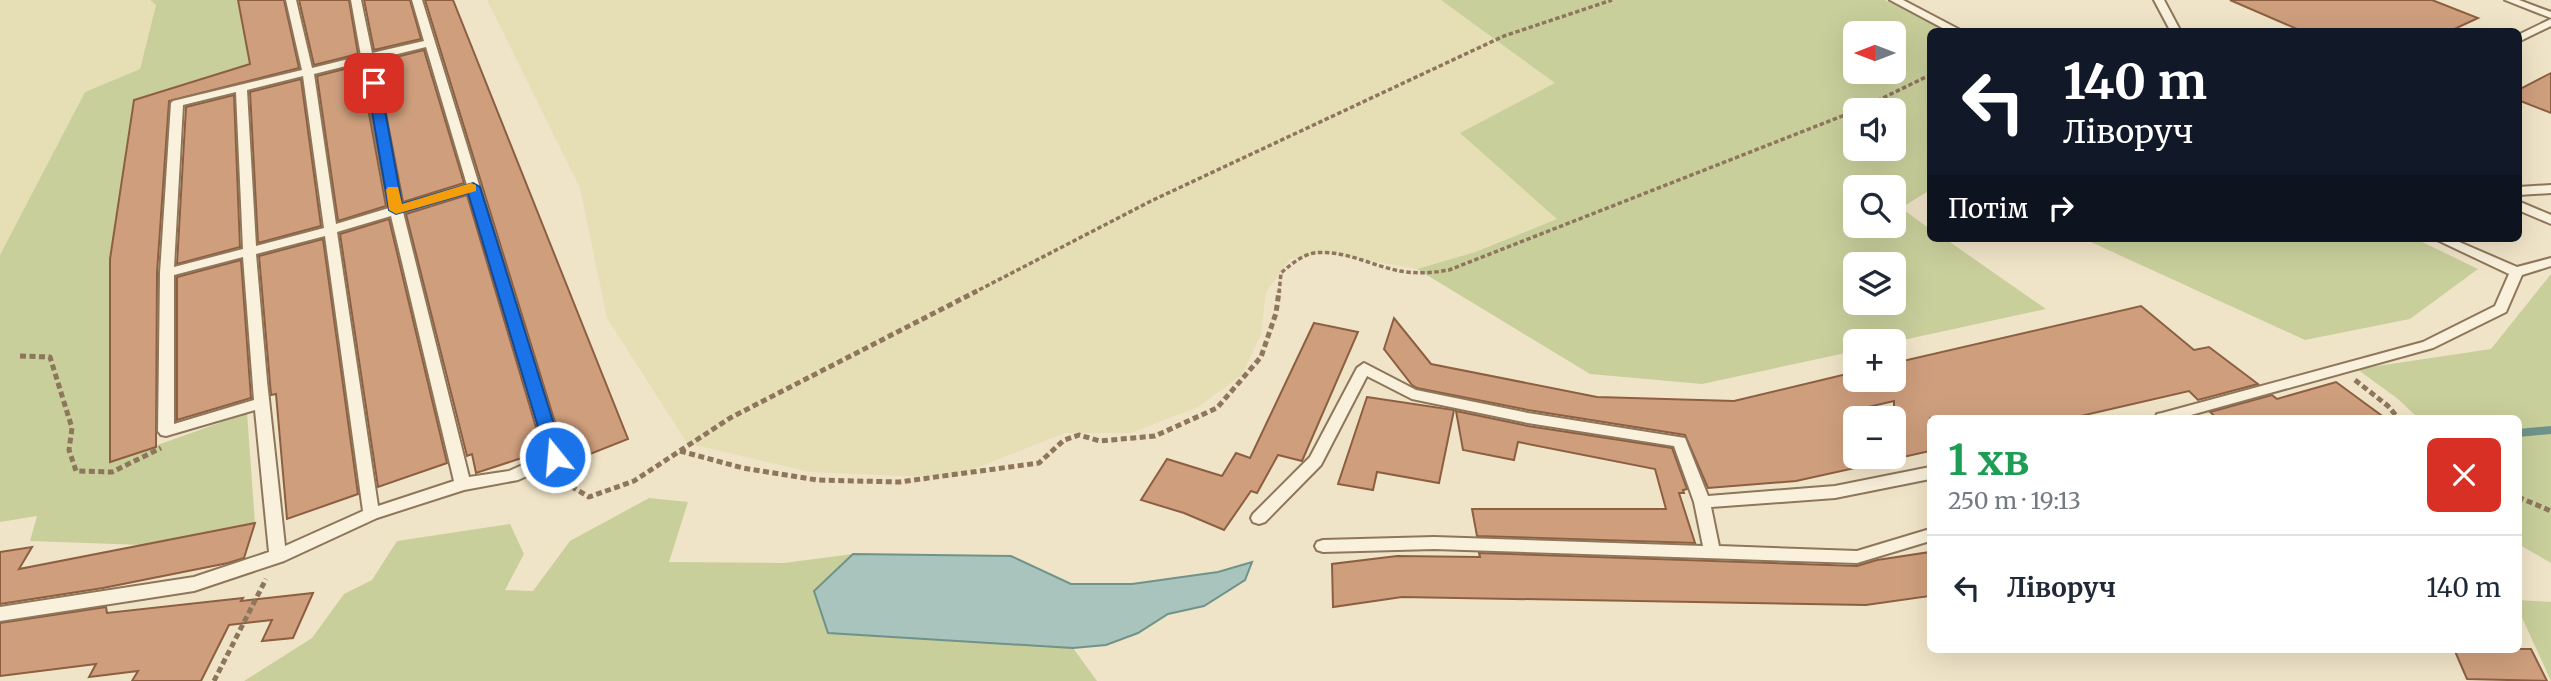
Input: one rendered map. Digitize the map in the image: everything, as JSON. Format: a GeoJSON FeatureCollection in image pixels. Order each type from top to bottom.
{"type":"FeatureCollection","features":[{"type":"Feature","properties":{"kind":"lane"},"geometry":{"type":"LineString","coordinates":[[291,0],[308,73],[370,514]]}},
{"type":"Feature","properties":{"kind":"lane"},"geometry":{"type":"LineString","coordinates":[[356,0],[396,210],[463,484]]}},
{"type":"Feature","properties":{"kind":"lane"},"geometry":{"type":"LineString","coordinates":[[0,614],[194,584],[278,556],[370,514],[463,484],[512,476],[555,457],[417,0]]}},
{"type":"Feature","properties":{"kind":"lane"},"geometry":{"type":"LineString","coordinates":[[1895,0],[1951,28]]}},
{"type":"Feature","properties":{"kind":"lane"},"geometry":{"type":"LineString","coordinates":[[2159,0],[2174,28]]}},
{"type":"Feature","properties":{"kind":"lane"},"geometry":{"type":"LineString","coordinates":[[2510,0],[2551,15]]}},
{"type":"Feature","properties":{"kind":"lane"},"geometry":{"type":"LineString","coordinates":[[2522,37],[2551,22]]}},
{"type":"Feature","properties":{"kind":"lane"},"geometry":{"type":"LineString","coordinates":[[259,404],[166,431],[167,273],[177,103],[429,43]]}},
{"type":"Feature","properties":{"kind":"lane"},"geometry":{"type":"LineString","coordinates":[[241,88],[247,252],[259,404],[278,556]]}},
{"type":"Feature","properties":{"kind":"lane"},"geometry":{"type":"LineString","coordinates":[[167,273],[331,230],[473,187]]}},
{"type":"Feature","properties":{"kind":"lane"},"geometry":{"type":"LineString","coordinates":[[2522,191],[2551,189]]}},
{"type":"Feature","properties":{"kind":"lane"},"geometry":{"type":"LineString","coordinates":[[2522,207],[2551,220]]}},
{"type":"Feature","properties":{"kind":"lane"},"geometry":{"type":"LineString","coordinates":[[2448,242],[2516,272],[2551,262]]}},
{"type":"Feature","properties":{"kind":"lane"},"geometry":{"type":"LineString","coordinates":[[2173,415],[2428,345],[2501,309],[2516,272]]}},
{"type":"Feature","properties":{"kind":"lane"},"geometry":{"type":"LineString","coordinates":[[1259,517],[1316,461],[1364,368],[1412,394],[1528,418],[1680,442],[1702,502],[1712,552]]}},
{"type":"Feature","properties":{"kind":"lane"},"geometry":{"type":"LineString","coordinates":[[1702,502],[1835,492],[1927,474]]}},
{"type":"Feature","properties":{"kind":"lane"},"geometry":{"type":"LineString","coordinates":[[1323,546],[1434,543],[1857,557],[1927,536]]}},
{"type":"Feature","properties":{"kind":"path"},"geometry":{"type":"LineString","coordinates":[[555,457],[569,485],[589,497],[634,481],[730,418],[1163,195],[1504,36],[1612,0]]}},
{"type":"Feature","properties":{"kind":"path"},"geometry":{"type":"LineString","coordinates":[[1883,98],[1927,76]]}},
{"type":"Feature","properties":{"kind":"path"},"geometry":{"type":"LineString","coordinates":[[680,451],[743,468],[817,480],[899,482],[1039,463],[1064,440],[1079,435],[1100,441],[1155,436],[1217,408],[1261,357],[1276,313],[1281,273],[1292,263],[1313,253],[1354,257],[1400,271],[1433,273],[1449,270],[1843,116]]}},
{"type":"Feature","properties":{"kind":"path"},"geometry":{"type":"LineString","coordinates":[[20,356],[50,357],[72,428],[69,450],[76,471],[97,476],[117,473],[153,452]]}},
{"type":"Feature","properties":{"kind":"path"},"geometry":{"type":"LineString","coordinates":[[2340,369],[2388,406],[2396,415]]}},
{"type":"Feature","properties":{"kind":"path"},"geometry":{"type":"LineString","coordinates":[[2522,499],[2551,511]]}},
{"type":"Feature","properties":{"kind":"path"},"geometry":{"type":"LineString","coordinates":[[214,681],[278,556]]}},
{"type":"Feature","properties":{"kind":"shaded area"},"geometry":{"type":"Polygon","coordinates":[[[0,0],[150,0],[156,5],[140,69],[85,92],[0,255],[0,0]]]}},
{"type":"Feature","properties":{"kind":"shaded area"},"geometry":{"type":"Polygon","coordinates":[[[487,0],[1441,0],[1556,83],[1557,219],[1474,252],[1417,269],[1326,253],[1290,259],[1266,292],[1261,334],[1242,375],[1198,407],[1131,433],[1065,433],[951,478],[809,472],[687,443],[607,318],[580,188],[487,0]]]}},
{"type":"Feature","properties":{"kind":"green space"},"geometry":{"type":"Polygon","coordinates":[[[150,0],[238,0],[250,64],[133,101],[110,259],[110,462],[247,413],[255,523],[142,545],[30,541],[37,516],[0,522],[0,255],[85,92],[140,69],[156,5],[150,0]]]}},
{"type":"Feature","properties":{"kind":"green space"},"geometry":{"type":"Polygon","coordinates":[[[1441,0],[1885,0],[1941,28],[1927,28],[1927,192],[1906,205],[1906,175],[1843,175],[1843,238],[1906,238],[1906,212],[1927,227],[1927,242],[1950,242],[2046,309],[1906,339],[1906,329],[1843,329],[1843,354],[1702,384],[1590,374],[1417,269],[1475,252],[1557,219],[1460,133],[1555,83],[1441,0]]]}},
{"type":"Feature","properties":{"kind":"green space"},"geometry":{"type":"Polygon","coordinates":[[[2091,242],[2422,242],[2478,269],[2410,319],[2305,340],[2091,242]]]}},
{"type":"Feature","properties":{"kind":"green space"},"geometry":{"type":"Polygon","coordinates":[[[2551,274],[2551,563],[2522,546],[2522,415],[2415,415],[2357,369],[2491,349],[2551,274]]]}},
{"type":"Feature","properties":{"kind":"green space"},"geometry":{"type":"Polygon","coordinates":[[[649,498],[688,502],[669,562],[784,563],[853,554],[814,591],[829,633],[1073,648],[1097,681],[244,681],[312,638],[344,594],[372,580],[397,541],[510,524],[524,554],[505,590],[533,591],[570,541],[649,498]]]}},
{"type":"Feature","properties":{"kind":"green space"},"geometry":{"type":"Polygon","coordinates":[[[2522,600],[2551,602],[2551,681],[2522,618],[2522,600]]]}},
{"type":"Feature","properties":{"kind":"water"},"geometry":{"type":"Polygon","coordinates":[[[853,554],[1011,556],[1071,584],[1132,584],[1218,572],[1252,562],[1245,580],[1204,606],[1168,614],[1138,633],[1106,645],[1073,648],[828,633],[814,591],[853,554]]]}},
{"type":"Feature","properties":{"kind":"building"},"geometry":{"type":"Polygon","coordinates":[[[238,0],[284,0],[299,68],[169,101],[157,273],[156,447],[110,462],[110,259],[134,100],[250,64],[238,0]]]}},
{"type":"Feature","properties":{"kind":"building"},"geometry":{"type":"Polygon","coordinates":[[[299,0],[349,0],[358,54],[314,65],[299,0]]]}},
{"type":"Feature","properties":{"kind":"building"},"geometry":{"type":"Polygon","coordinates":[[[364,0],[410,0],[421,39],[374,50],[364,0]]]}},
{"type":"Feature","properties":{"kind":"building"},"geometry":{"type":"Polygon","coordinates":[[[425,0],[453,0],[628,439],[575,460],[569,442],[562,445],[425,0]]]}},
{"type":"Feature","properties":{"kind":"building"},"geometry":{"type":"Polygon","coordinates":[[[2230,0],[2432,0],[2478,18],[2457,28],[2295,28],[2230,0]]]}},
{"type":"Feature","properties":{"kind":"building"},"geometry":{"type":"Polygon","coordinates":[[[424,50],[464,183],[403,202],[376,62],[424,50]]]}},
{"type":"Feature","properties":{"kind":"building"},"geometry":{"type":"Polygon","coordinates":[[[360,65],[386,206],[338,221],[317,76],[360,65]]]}},
{"type":"Feature","properties":{"kind":"building"},"geometry":{"type":"Polygon","coordinates":[[[2551,73],[2551,113],[2522,102],[2522,88],[2551,73]]]}},
{"type":"Feature","properties":{"kind":"building"},"geometry":{"type":"Polygon","coordinates":[[[301,79],[321,226],[258,243],[250,92],[301,79]]]}},
{"type":"Feature","properties":{"kind":"building"},"geometry":{"type":"Polygon","coordinates":[[[234,95],[240,247],[177,264],[186,107],[234,95]]]}},
{"type":"Feature","properties":{"kind":"building"},"geometry":{"type":"Polygon","coordinates":[[[467,195],[543,451],[476,473],[472,454],[467,456],[406,214],[467,195]]]}},
{"type":"Feature","properties":{"kind":"building"},"geometry":{"type":"Polygon","coordinates":[[[389,219],[447,463],[378,487],[340,234],[389,219]]]}},
{"type":"Feature","properties":{"kind":"building"},"geometry":{"type":"Polygon","coordinates":[[[323,239],[358,494],[287,519],[276,394],[271,395],[259,256],[323,239]]]}},
{"type":"Feature","properties":{"kind":"building"},"geometry":{"type":"Polygon","coordinates":[[[241,260],[251,398],[177,420],[177,277],[241,260]]]}},
{"type":"Feature","properties":{"kind":"building"},"geometry":{"type":"Polygon","coordinates":[[[2141,306],[2194,350],[2209,347],[2258,384],[2198,400],[2189,391],[2085,415],[1927,415],[1927,452],[1906,456],[1906,406],[1894,406],[1894,401],[1872,406],[1843,406],[1843,469],[1850,469],[1796,481],[1708,488],[1685,435],[1528,410],[1417,388],[1384,349],[1394,318],[1431,364],[1597,397],[1734,401],[1843,375],[1843,392],[1906,392],[1906,360],[2141,306]]]}},
{"type":"Feature","properties":{"kind":"building"},"geometry":{"type":"Polygon","coordinates":[[[1314,323],[1358,332],[1302,461],[1278,455],[1257,493],[1251,491],[1224,530],[1184,513],[1141,500],[1167,459],[1222,476],[1236,453],[1250,458],[1314,323]]]}},
{"type":"Feature","properties":{"kind":"building"},"geometry":{"type":"Polygon","coordinates":[[[2336,382],[2381,415],[2214,415],[2210,412],[2272,395],[2277,399],[2336,382]]]}},
{"type":"Feature","properties":{"kind":"building"},"geometry":{"type":"Polygon","coordinates":[[[1367,397],[1454,410],[1439,483],[1377,472],[1373,490],[1338,484],[1367,397]]]}},
{"type":"Feature","properties":{"kind":"building"},"geometry":{"type":"Polygon","coordinates":[[[1456,411],[1528,426],[1672,448],[1687,489],[1683,490],[1684,493],[1679,493],[1695,543],[1477,536],[1472,509],[1666,509],[1655,469],[1518,442],[1514,460],[1463,450],[1456,411]]]}},
{"type":"Feature","properties":{"kind":"building"},"geometry":{"type":"Polygon","coordinates":[[[255,523],[244,558],[103,588],[0,604],[0,552],[32,547],[19,569],[255,523]]]}},
{"type":"Feature","properties":{"kind":"building"},"geometry":{"type":"Polygon","coordinates":[[[1927,552],[1927,596],[1866,605],[1402,597],[1333,607],[1332,564],[1397,556],[1480,557],[1479,553],[1857,566],[1927,552]]]}},
{"type":"Feature","properties":{"kind":"building"},"geometry":{"type":"Polygon","coordinates":[[[313,593],[293,638],[262,641],[272,620],[229,625],[201,681],[132,681],[138,671],[89,677],[96,664],[0,676],[0,623],[106,607],[107,613],[313,593]]]}},
{"type":"Feature","properties":{"kind":"building"},"geometry":{"type":"Polygon","coordinates":[[[2522,649],[2531,649],[2547,681],[2467,679],[2456,653],[2522,653],[2522,649]]]}},
{"type":"Feature","properties":{"kind":"waterway"},"geometry":{"type":"LineString","coordinates":[[2522,433],[2551,430]]}},
{"type":"Feature","properties":{"kind":"slow traffic"},"geometry":{"type":"LineString","coordinates":[[393,190],[396,210],[471,188]]}},
{"type":"Feature","properties":{"kind":"route"},"geometry":{"type":"LineString","coordinates":[[374,83],[396,210],[473,187],[555,457]]}}]}
